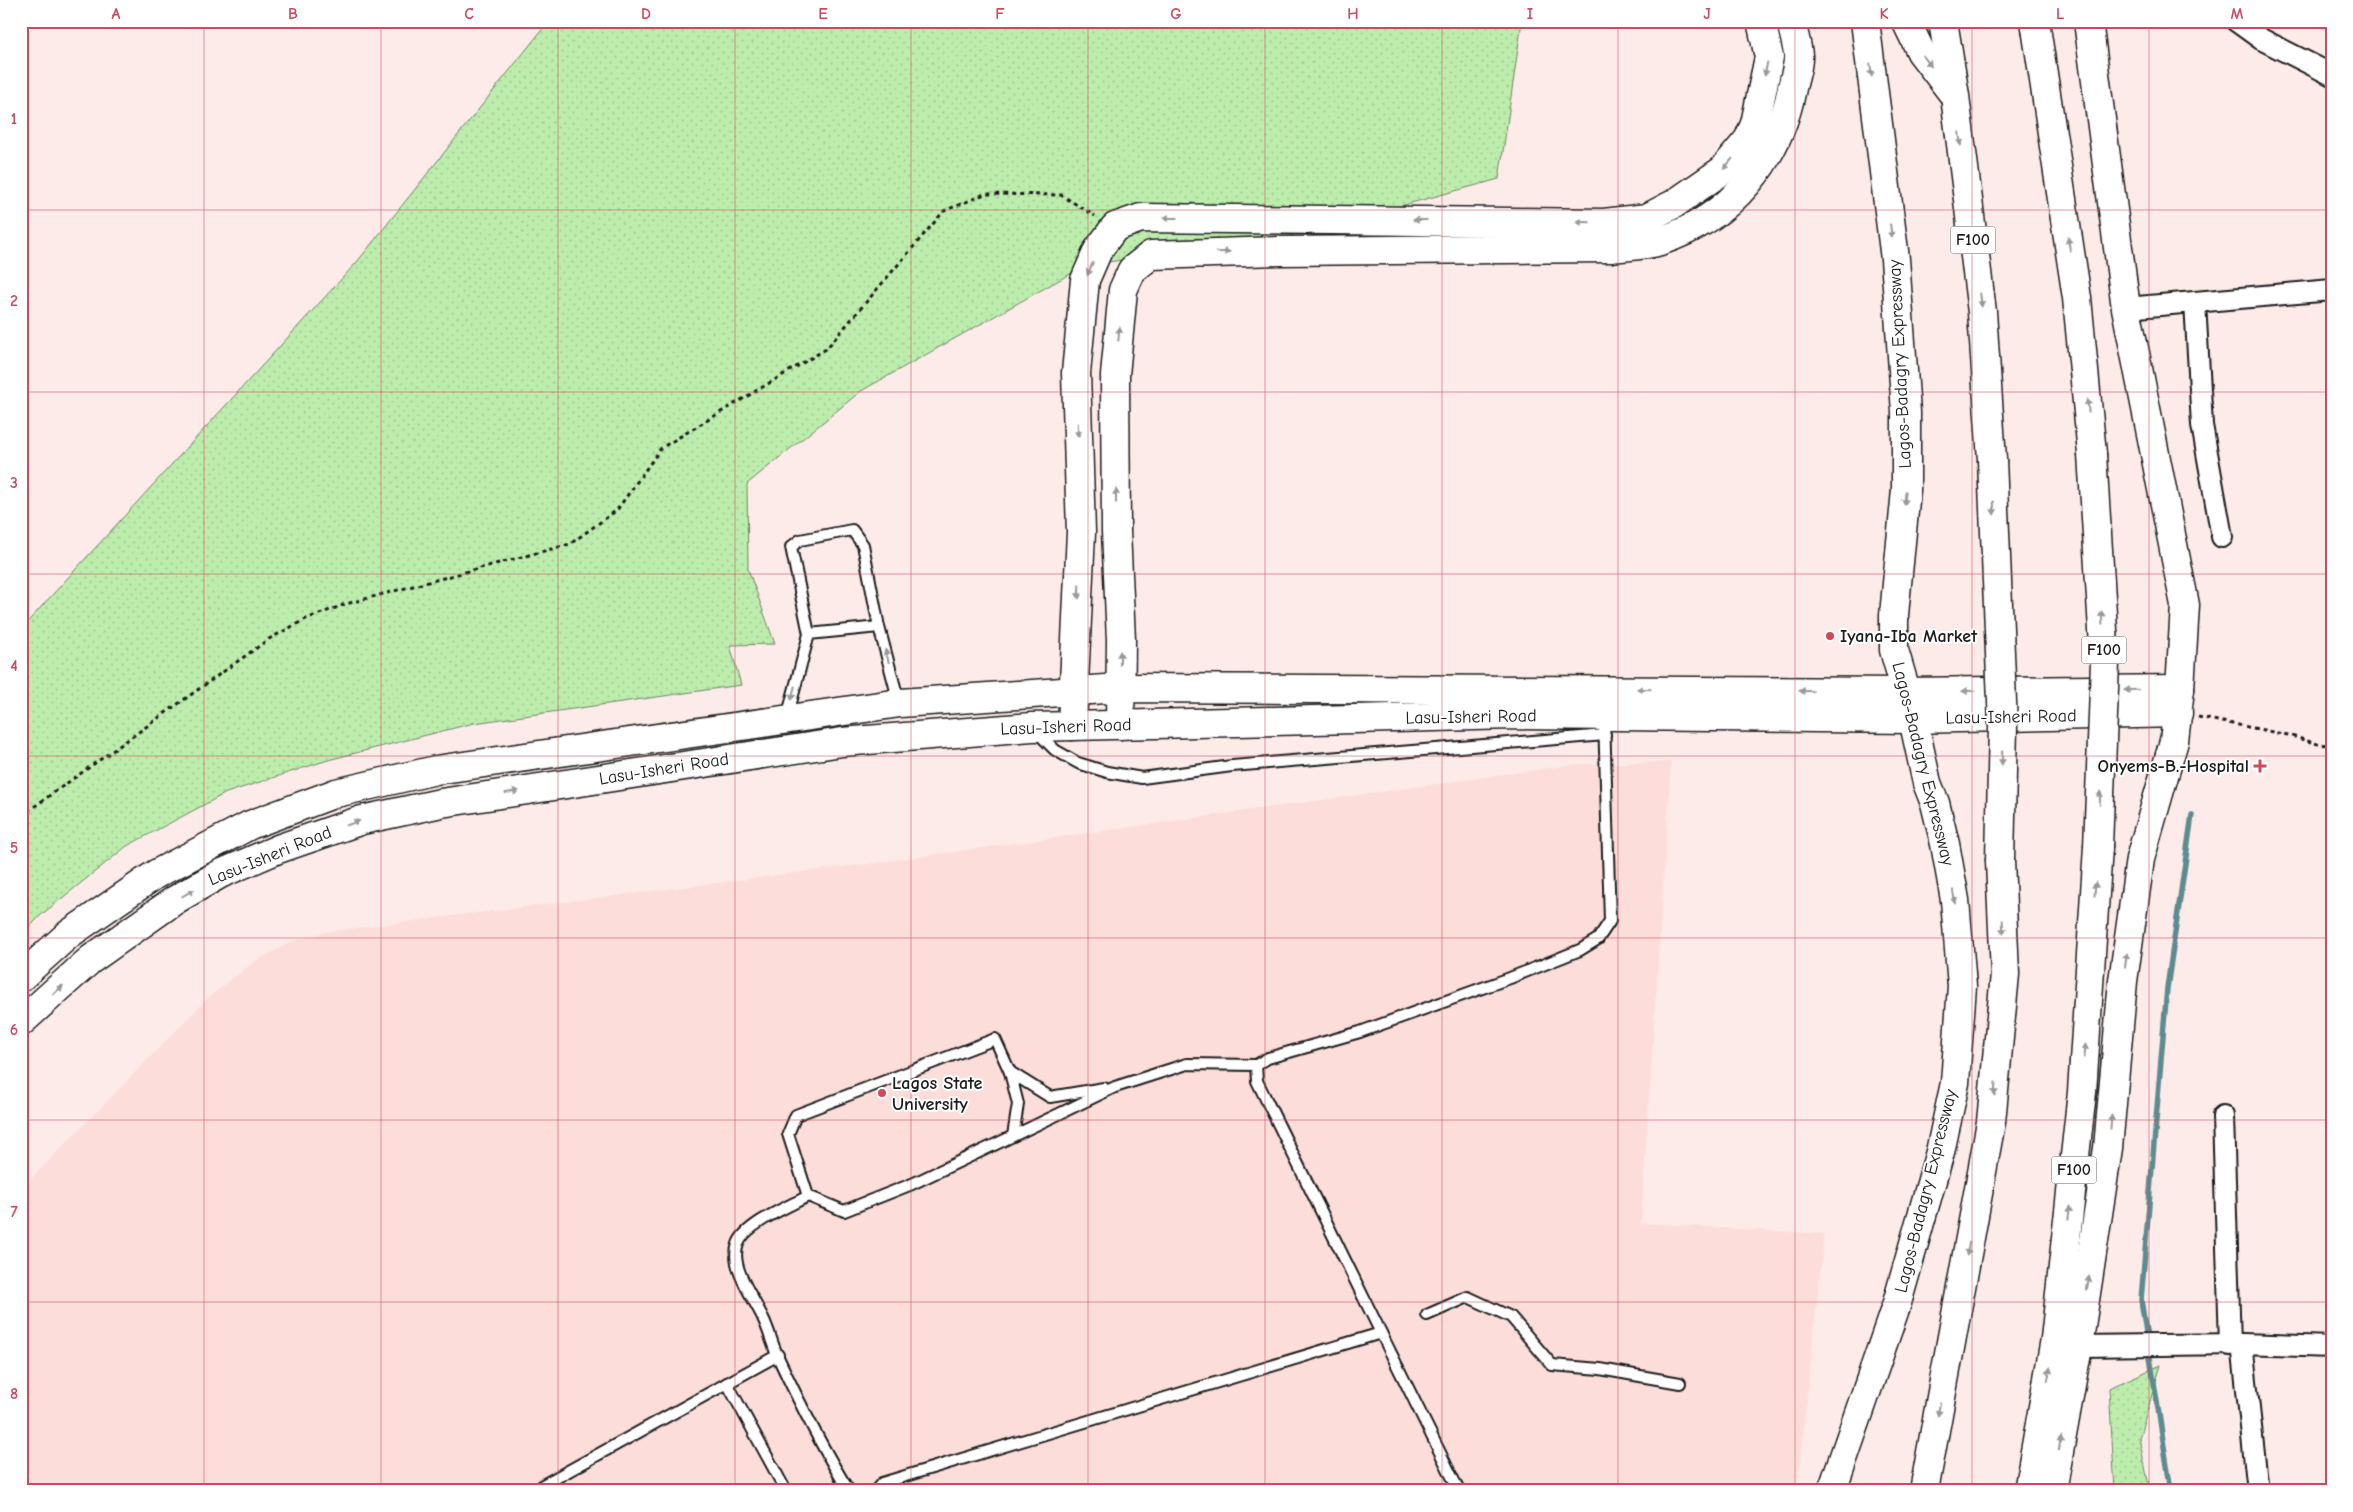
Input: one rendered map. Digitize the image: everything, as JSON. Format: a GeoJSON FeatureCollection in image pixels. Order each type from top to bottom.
{"type":"FeatureCollection","features":[{"type":"Feature","properties":{"kind":"main road"},"geometry":{"type":"LineString","coordinates":[[1072,726],[1081,532],[1076,373],[1085,280],[1098,250],[1115,227],[1141,218],[1604,223],[1646,218],[1674,204],[1723,170],[1748,140],[1755,124],[1768,57],[1761,21]]}},
{"type":"Feature","properties":{"kind":"main road"},"geometry":{"type":"LineString","coordinates":[[1120,725],[1121,640],[1116,531],[1115,374],[1123,290],[1132,270],[1151,255],[1280,251],[1611,248],[1659,242],[1686,231],[1713,215],[1739,194],[1770,154],[1787,116],[1798,56],[1791,21]]}},
{"type":"Feature","properties":{"kind":"main road","name":"Lagos-Badagry Expressway"},"geometry":{"type":"LineString","coordinates":[[1832,1491],[1897,1303],[1940,1152],[1955,1083],[1962,986],[1955,900],[1937,811],[1927,783],[1913,719],[1904,692],[1894,650],[1893,635],[1906,490],[1906,412],[1895,259],[1865,21]]}},
{"type":"Feature","properties":{"kind":"main road"},"geometry":{"type":"LineString","coordinates":[[1906,21],[1920,52],[1955,96]]}},
{"type":"Feature","properties":{"kind":"main road","name":"F100"},"geometry":{"type":"LineString","coordinates":[[1924,1491],[1992,1122],[2005,974],[2000,861],[2002,726],[1992,460],[1982,312],[1955,96],[1943,21]]}},
{"type":"Feature","properties":{"kind":"main road","name":"F100"},"geometry":{"type":"LineString","coordinates":[[2028,1491],[2055,1339],[2079,1122],[2098,847],[2105,662],[2092,454],[2077,298],[2035,21]]}},
{"type":"Feature","properties":{"kind":"main road"},"geometry":{"type":"LineString","coordinates":[[2042,70],[2053,21]]}},
{"type":"Feature","properties":{"kind":"main road"},"geometry":{"type":"LineString","coordinates":[[2052,1491],[2078,1346],[2108,1148],[2122,981],[2140,859],[2174,741],[2179,701],[2185,605],[2126,308],[2088,21]]}},
{"type":"Feature","properties":{"kind":"main road","name":"Lasu-Isheri Road"},"geometry":{"type":"LineString","coordinates":[[21,977],[69,934],[156,874],[250,825],[336,793],[436,770],[900,703],[1120,688],[1904,692],[2179,701]]}},
{"type":"Feature","properties":{"kind":"main road","name":"Lasu-Isheri Road"},"geometry":{"type":"LineString","coordinates":[[21,1022],[90,960],[175,900],[220,874],[278,849],[362,820],[441,802],[842,742],[1032,727],[1514,715],[1604,726],[1913,719],[2179,701]]}},
{"type":"Feature","properties":{"kind":"street"},"geometry":{"type":"LineString","coordinates":[[2236,21],[2261,39],[2332,75]]}},
{"type":"Feature","properties":{"kind":"street"},"geometry":{"type":"LineString","coordinates":[[2126,308],[2332,290]]}},
{"type":"Feature","properties":{"kind":"street"},"geometry":{"type":"LineString","coordinates":[[2195,302],[2202,425],[2222,537]]}},
{"type":"Feature","properties":{"kind":"street"},"geometry":{"type":"LineString","coordinates":[[2223,1116],[2236,1345],[2258,1491]]}},
{"type":"Feature","properties":{"kind":"street"},"geometry":{"type":"LineString","coordinates":[[2078,1346],[2236,1345],[2332,1347]]}},
{"type":"Feature","properties":{"kind":"lane"},"geometry":{"type":"LineString","coordinates":[[786,719],[809,634],[791,547],[800,540],[852,530],[863,545],[879,627],[900,703]]}},
{"type":"Feature","properties":{"kind":"lane"},"geometry":{"type":"LineString","coordinates":[[809,634],[879,627]]}},
{"type":"Feature","properties":{"kind":"lane"},"geometry":{"type":"LineString","coordinates":[[1013,1136],[1018,1104],[1010,1072],[995,1040],[796,1115],[788,1134],[808,1196],[844,1211],[912,1184],[1013,1136],[1115,1087],[1187,1064],[1256,1065],[1268,1058],[1360,1032],[1510,978],[1580,950],[1598,939],[1610,921],[1604,726],[1232,766],[1142,778],[1107,772],[1078,763],[1055,750],[1032,727]]}},
{"type":"Feature","properties":{"kind":"lane"},"geometry":{"type":"LineString","coordinates":[[1256,1065],[1257,1081],[1459,1491]]}},
{"type":"Feature","properties":{"kind":"lane"},"geometry":{"type":"LineString","coordinates":[[1010,1072],[1050,1097],[1115,1087]]}},
{"type":"Feature","properties":{"kind":"lane"},"geometry":{"type":"LineString","coordinates":[[808,1196],[746,1231],[737,1245],[737,1259],[742,1279],[763,1317],[778,1355],[829,1459],[849,1491]]}},
{"type":"Feature","properties":{"kind":"lane"},"geometry":{"type":"LineString","coordinates":[[1427,1315],[1468,1297],[1511,1317],[1552,1365],[1600,1369],[1680,1383]]}},
{"type":"Feature","properties":{"kind":"lane"},"geometry":{"type":"LineString","coordinates":[[875,1491],[882,1483],[1381,1333]]}},
{"type":"Feature","properties":{"kind":"lane"},"geometry":{"type":"LineString","coordinates":[[543,1485],[778,1355]]}},
{"type":"Feature","properties":{"kind":"lane"},"geometry":{"type":"LineString","coordinates":[[727,1383],[786,1491]]}},
{"type":"Feature","properties":{"kind":"path"},"geometry":{"type":"LineString","coordinates":[[21,816],[269,639],[306,619],[346,604],[570,544],[617,510],[661,448],[826,349],[944,211],[985,194],[1061,195],[1115,227]]}},
{"type":"Feature","properties":{"kind":"path"},"geometry":{"type":"LineString","coordinates":[[2179,701],[2321,745],[2332,744]]}},
{"type":"Feature","properties":{"kind":"shaded area","name":"Lagos State University"},"geometry":{"type":"Polygon","coordinates":[[[1671,762],[1641,1223],[1824,1234],[1797,1491],[21,1491],[21,1189],[210,996],[254,962],[295,940],[326,932],[867,864],[1579,764],[1671,762]]]}},
{"type":"Feature","properties":{"kind":"green space"},"geometry":{"type":"Polygon","coordinates":[[[549,21],[1522,21],[1499,179],[1283,238],[1086,265],[861,391],[747,484],[748,569],[775,644],[730,645],[741,685],[474,723],[328,760],[226,793],[127,846],[41,915],[21,936],[21,629],[357,262],[549,21]]]}},
{"type":"Feature","properties":{"kind":"green space"},"geometry":{"type":"Polygon","coordinates":[[[2161,1365],[2139,1438],[2150,1491],[2115,1491],[2109,1388],[2161,1365]]]}},
{"type":"Feature","properties":{"kind":"waterway"},"geometry":{"type":"LineString","coordinates":[[2171,1491],[2141,1300],[2167,988],[2192,815]]}},
{"type":"Feature","properties":{"kind":"place","name":"Iyana-Iba Market"},"geometry":{"type":"Point","coordinates":[1830,636]}},
{"type":"Feature","properties":{"kind":"place","name":"Onyems-B.-Hospital"},"geometry":{"type":"Point","coordinates":[2260,766]}},
{"type":"Feature","properties":{"kind":"place","name":"Lagos State University"},"geometry":{"type":"Point","coordinates":[882,1093]}}]}
